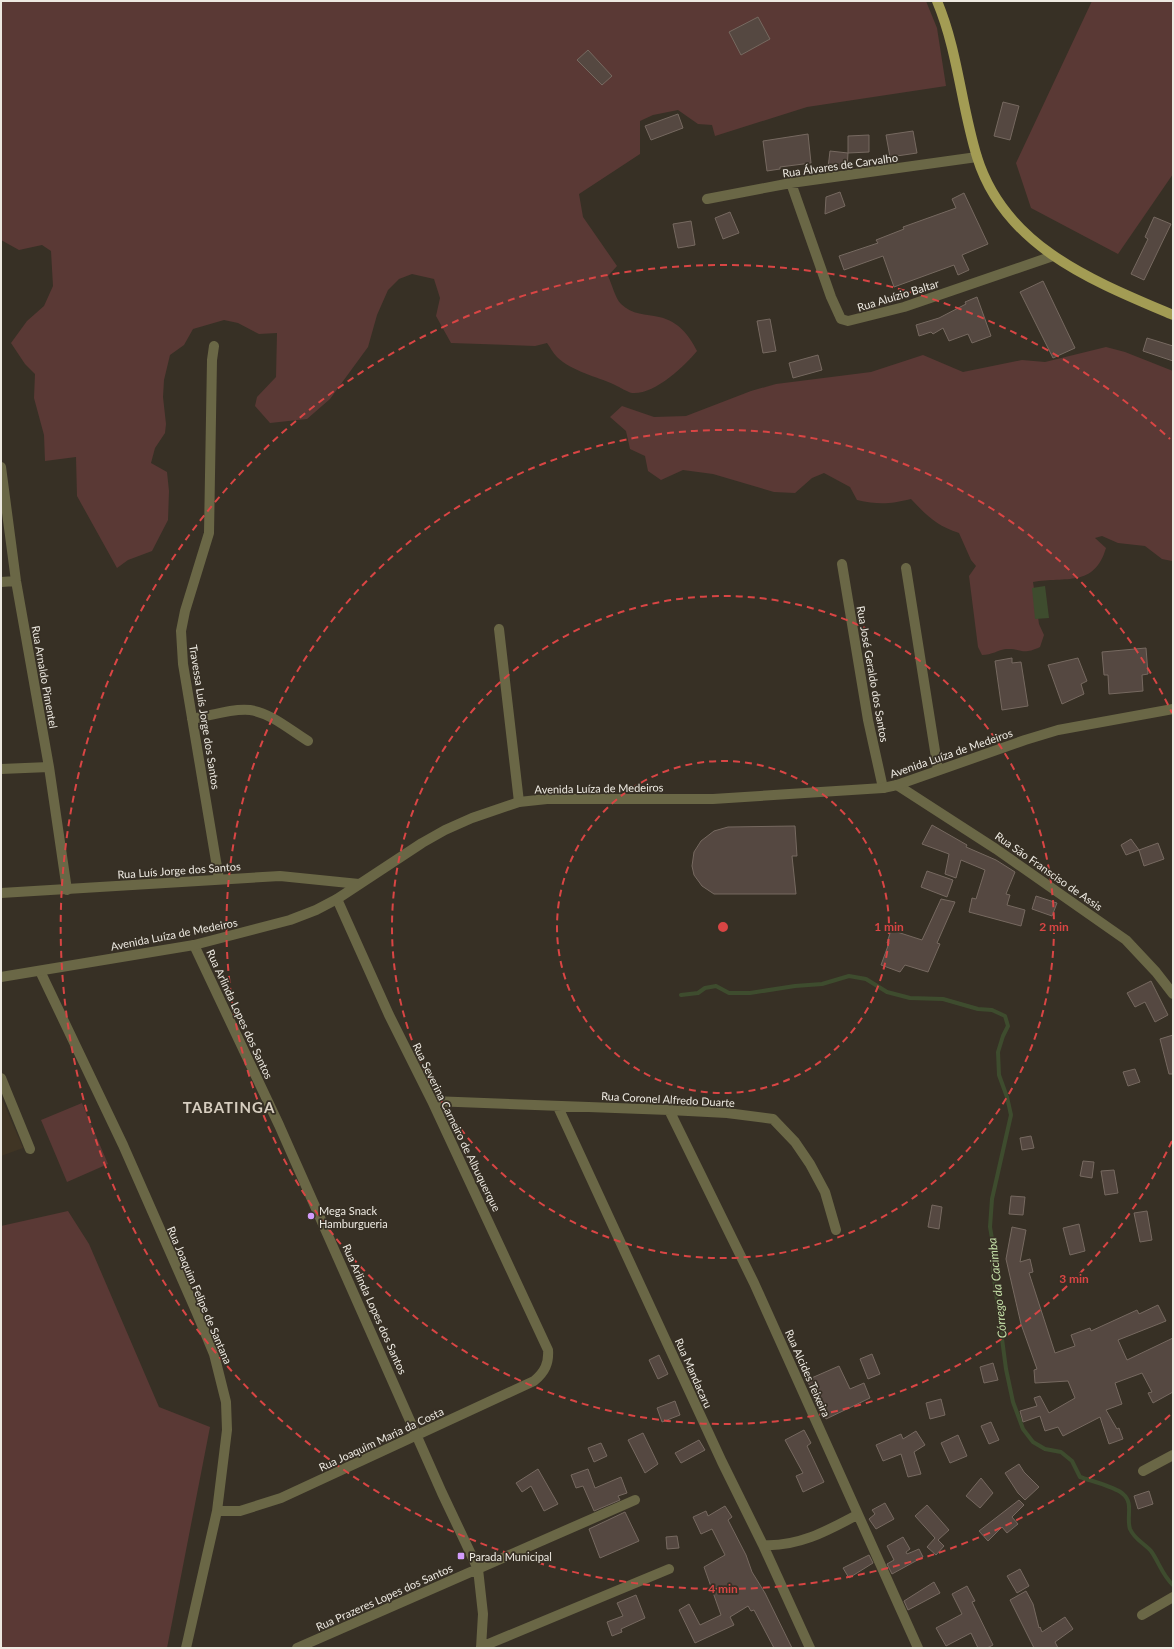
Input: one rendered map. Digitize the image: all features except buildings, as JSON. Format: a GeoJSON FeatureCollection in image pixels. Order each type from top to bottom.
{"type":"FeatureCollection","features":[{"type":"Feature","properties":{"kind":"main road"},"geometry":{"type":"LineString","coordinates":[[937,1],[954,54],[977,157],[990,189],[1006,215],[1026,235],[1052,256],[1131,297],[1173,315]]}},
{"type":"Feature","properties":{"kind":"street","name":"Rua Álvares de Carvalho"},"geometry":{"type":"LineString","coordinates":[[708,199],[790,183],[977,157]]}},
{"type":"Feature","properties":{"kind":"street","name":"Rua Aluízio Baltar"},"geometry":{"type":"LineString","coordinates":[[790,183],[831,297],[841,318],[848,322],[904,307],[1052,256]]}},
{"type":"Feature","properties":{"kind":"street","name":"Travessa Luís Jorge dos Santos"},"geometry":{"type":"LineString","coordinates":[[214,346],[212,360],[209,532],[185,611],[181,631],[183,664],[219,880]]}},
{"type":"Feature","properties":{"kind":"street","name":"Rua Arnaldo Pimentel"},"geometry":{"type":"LineString","coordinates":[[1,467],[16,581],[49,767],[67,890]]}},
{"type":"Feature","properties":{"kind":"street","name":"Rua José Geraldo dos Santos"},"geometry":{"type":"LineString","coordinates":[[842,564],[868,720],[883,788]]}},
{"type":"Feature","properties":{"kind":"street"},"geometry":{"type":"LineString","coordinates":[[906,568],[938,770]]}},
{"type":"Feature","properties":{"kind":"street"},"geometry":{"type":"LineString","coordinates":[[1,582],[16,581]]}},
{"type":"Feature","properties":{"kind":"street"},"geometry":{"type":"LineString","coordinates":[[499,629],[519,802]]}},
{"type":"Feature","properties":{"kind":"street","name":"Avenida Luíza de Medeiros"},"geometry":{"type":"LineString","coordinates":[[1,977],[194,945],[290,920],[316,910],[337,899],[422,842],[445,830],[472,818],[519,802],[547,799],[713,799],[883,788],[897,785],[1058,730],[1173,709]]}},
{"type":"Feature","properties":{"kind":"street"},"geometry":{"type":"LineString","coordinates":[[192,719],[241,710],[250,710],[266,715],[308,741]]}},
{"type":"Feature","properties":{"kind":"street"},"geometry":{"type":"LineString","coordinates":[[1,770],[49,767]]}},
{"type":"Feature","properties":{"kind":"street","name":"Rua São Fransciso de Assis"},"geometry":{"type":"LineString","coordinates":[[897,785],[996,849],[1126,940],[1156,972],[1173,994]]}},
{"type":"Feature","properties":{"kind":"street","name":"Rua Luís Jorge dos Santos"},"geometry":{"type":"LineString","coordinates":[[1,893],[280,876],[359,884]]}},
{"type":"Feature","properties":{"kind":"street","name":"Rua Severina Carneiro de Albuquerque"},"geometry":{"type":"LineString","coordinates":[[337,899],[389,1015],[432,1101],[548,1350],[546,1366]]}},
{"type":"Feature","properties":{"kind":"street","name":"Rua Arlinda Lopes dos Santos"},"geometry":{"type":"LineString","coordinates":[[194,945],[279,1125],[418,1434],[442,1493],[478,1569],[483,1614],[481,1647]]}},
{"type":"Feature","properties":{"kind":"street","name":"Rua Joaquim Felipe de Santana"},"geometry":{"type":"LineString","coordinates":[[40,971],[123,1145],[214,1354],[226,1402],[227,1423],[224,1463],[217,1511],[186,1648]]}},
{"type":"Feature","properties":{"kind":"street"},"geometry":{"type":"LineString","coordinates":[[1,1078],[30,1148]]}},
{"type":"Feature","properties":{"kind":"street","name":"Rua Coronel Alfredo Duarte"},"geometry":{"type":"LineString","coordinates":[[432,1101],[728,1113],[773,1119],[795,1142],[810,1164],[824,1192],[836,1230]]}},
{"type":"Feature","properties":{"kind":"street","name":"Rua Mandacaru"},"geometry":{"type":"LineString","coordinates":[[558,1106],[722,1462],[763,1545],[810,1648]]}},
{"type":"Feature","properties":{"kind":"street","name":"Rua Alcides Teixeira"},"geometry":{"type":"LineString","coordinates":[[669,1110],[754,1283],[918,1648]]}},
{"type":"Feature","properties":{"kind":"street","name":"Rua Joaquim Maria da Costa"},"geometry":{"type":"LineString","coordinates":[[217,1511],[240,1511],[281,1498],[534,1381],[546,1366]]}},
{"type":"Feature","properties":{"kind":"street"},"geometry":{"type":"LineString","coordinates":[[1143,1471],[1173,1455]]}},
{"type":"Feature","properties":{"kind":"street","name":"Rua Prazeres Lopes dos Santos"},"geometry":{"type":"LineString","coordinates":[[296,1648],[635,1500]]}},
{"type":"Feature","properties":{"kind":"street"},"geometry":{"type":"LineString","coordinates":[[763,1545],[780,1546],[797,1543],[833,1528],[857,1515]]}},
{"type":"Feature","properties":{"kind":"street"},"geometry":{"type":"LineString","coordinates":[[481,1647],[669,1569]]}},
{"type":"Feature","properties":{"kind":"street"},"geometry":{"type":"LineString","coordinates":[[1142,1615],[1173,1597]]}},
{"type":"Feature","properties":{"kind":"shaded area"},"geometry":{"type":"Polygon","coordinates":[[[1,1],[926,1],[937,28],[946,86],[807,107],[715,136],[712,125],[698,124],[678,110],[653,115],[640,121],[640,154],[579,194],[583,217],[617,266],[608,276],[615,295],[621,304],[625,308],[634,312],[666,319],[677,325],[686,334],[697,351],[677,372],[650,390],[632,393],[628,392],[608,382],[577,370],[557,357],[547,343],[535,346],[451,343],[436,316],[440,298],[434,279],[412,274],[399,279],[388,290],[377,315],[368,347],[330,399],[307,419],[270,423],[255,406],[257,397],[276,377],[277,333],[259,334],[238,323],[224,320],[193,329],[184,345],[170,355],[164,380],[163,397],[166,424],[165,433],[155,448],[151,463],[167,472],[169,491],[168,520],[152,551],[128,560],[117,568],[77,496],[76,457],[45,461],[44,435],[34,398],[35,374],[25,364],[11,343],[27,321],[44,306],[53,286],[51,251],[42,245],[19,250],[1,240],[1,1]]]}},
{"type":"Feature","properties":{"kind":"shaded area"},"geometry":{"type":"Polygon","coordinates":[[[1092,1],[1173,1],[1173,174],[1118,254],[1031,208],[1016,163],[1092,1]]]}},
{"type":"Feature","properties":{"kind":"shaded area"},"geometry":{"type":"Polygon","coordinates":[[[1106,347],[1125,352],[1173,371],[1173,565],[1172,561],[1162,559],[1145,546],[1118,543],[1102,536],[1095,538],[1106,548],[1101,561],[1086,575],[1077,578],[1033,582],[1039,624],[1044,635],[1040,647],[1029,651],[1006,649],[982,655],[978,647],[969,576],[976,566],[971,560],[959,533],[938,524],[911,499],[884,503],[872,503],[857,500],[850,487],[824,473],[812,478],[795,493],[774,492],[713,474],[683,470],[661,480],[648,471],[645,456],[630,449],[626,431],[610,417],[622,406],[654,417],[686,416],[751,391],[776,384],[871,372],[923,355],[963,372],[1022,360],[1045,362],[1106,347]]]}},
{"type":"Feature","properties":{"kind":"shaded area"},"geometry":{"type":"Polygon","coordinates":[[[1045,586],[1049,618],[1035,619],[1032,588],[1045,586]]]}},
{"type":"Feature","properties":{"kind":"shaded area"},"geometry":{"type":"Polygon","coordinates":[[[1,1097],[23,1148],[1,1156],[1,1097]]]}},
{"type":"Feature","properties":{"kind":"shaded area"},"geometry":{"type":"Polygon","coordinates":[[[82,1103],[108,1164],[67,1182],[41,1120],[82,1103]]]}},
{"type":"Feature","properties":{"kind":"shaded area"},"geometry":{"type":"Polygon","coordinates":[[[68,1211],[89,1244],[159,1407],[210,1427],[167,1648],[1,1648],[1,1226],[68,1211]]]}},
{"type":"Feature","properties":{"kind":"waterway","name":"Córrego da Cacimba"},"geometry":{"type":"LineString","coordinates":[[681,995],[698,993],[705,988],[716,986],[729,993],[750,993],[795,986],[822,984],[849,976],[866,979],[887,992],[910,998],[943,999],[978,1009],[992,1010],[1005,1016],[1008,1026],[998,1052],[999,1075],[1007,1097],[1011,1115],[992,1199],[990,1227],[994,1250],[993,1270],[1006,1369],[1013,1402],[1023,1429],[1033,1442],[1045,1449],[1061,1452],[1072,1461],[1080,1477],[1103,1484],[1120,1491],[1123,1494],[1129,1506],[1129,1524],[1132,1533],[1151,1551],[1166,1577],[1173,1585]]}},
{"type":"Feature","properties":{"kind":"place","name":"Mega Snack Hamburgueria"},"geometry":{"type":"Point","coordinates":[311,1216]}},
{"type":"Feature","properties":{"kind":"place","name":"Parada Municipal"},"geometry":{"type":"Point","coordinates":[461,1556]}},
{"type":"Feature","properties":{"kind":"district","name":"TABATINGA"},"geometry":{"type":"Point","coordinates":[229,1107]}}]}
